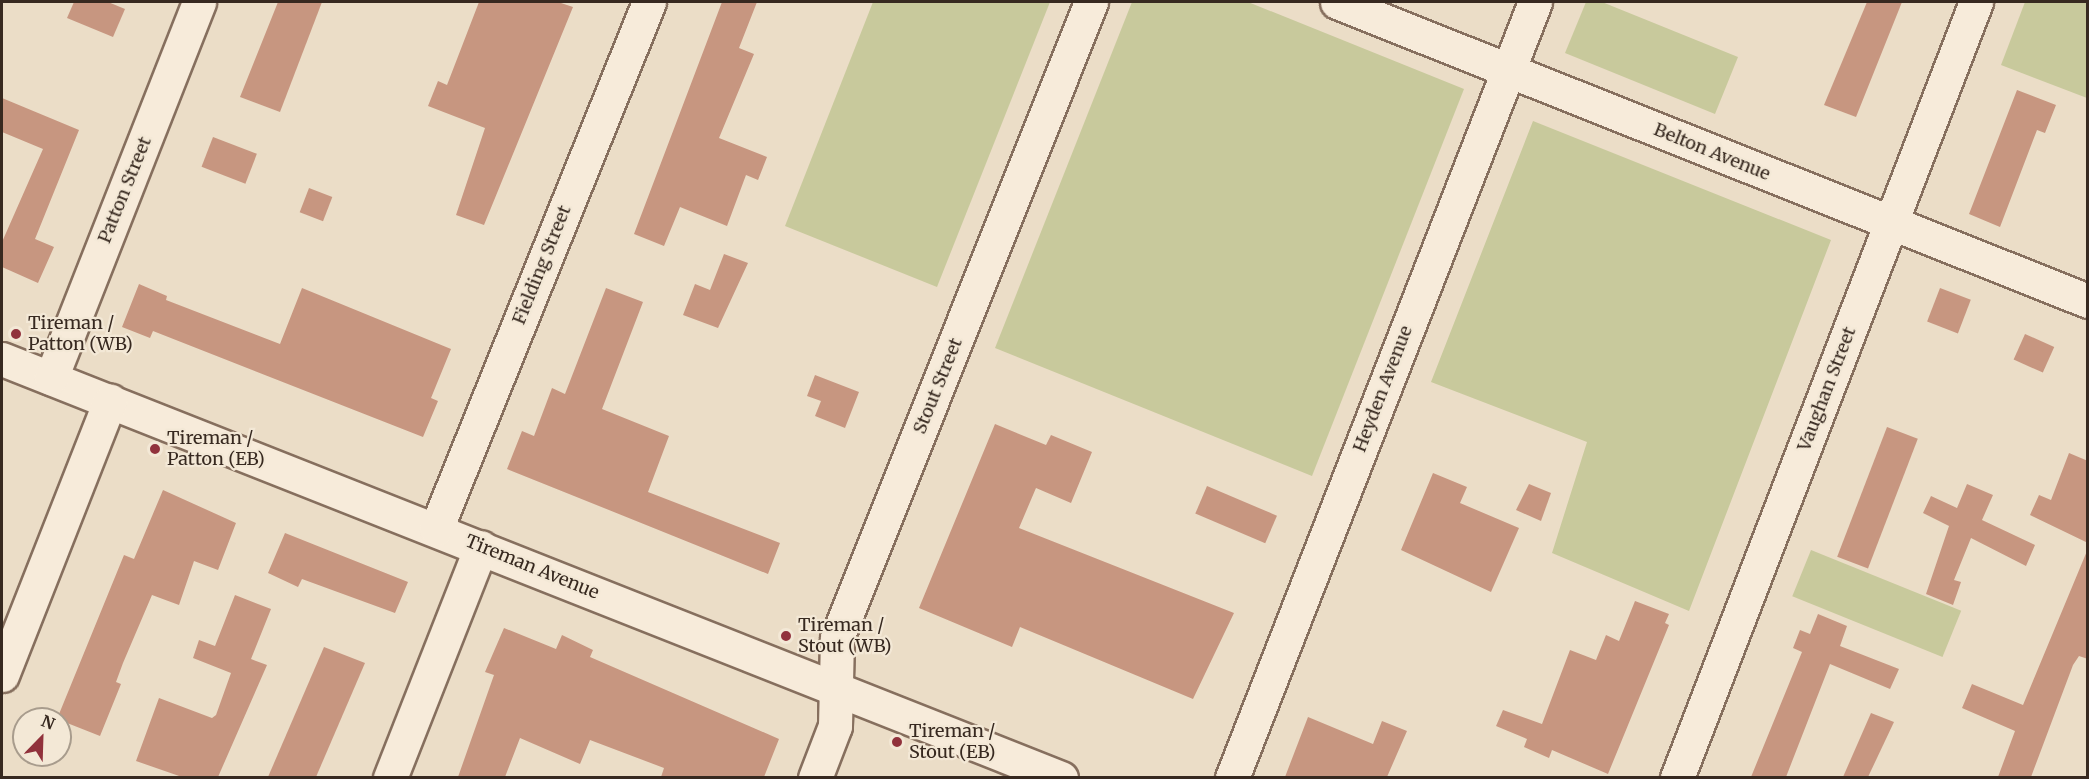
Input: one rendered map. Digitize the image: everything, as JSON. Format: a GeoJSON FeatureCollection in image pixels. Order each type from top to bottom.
{"type":"FeatureCollection","features":[{"type":"Feature","properties":{"kind":"street","name":"Patton Street"},"geometry":{"type":"LineString","coordinates":[[51,378],[200,2]]}},
{"type":"Feature","properties":{"kind":"street","name":"Fielding Street"},"geometry":{"type":"LineString","coordinates":[[435,529],[649,2]]}},
{"type":"Feature","properties":{"kind":"street","name":"Stout Street"},"geometry":{"type":"LineString","coordinates":[[815,777],[835,726],[837,638],[1091,2]]}},
{"type":"Feature","properties":{"kind":"street","name":"Belton Avenue"},"geometry":{"type":"LineString","coordinates":[[1337,2],[2088,300]]}},
{"type":"Feature","properties":{"kind":"street","name":"Heyden Avenue"},"geometry":{"type":"LineString","coordinates":[[1232,777],[1535,2]]}},
{"type":"Feature","properties":{"kind":"street","name":"Vaughan Street"},"geometry":{"type":"LineString","coordinates":[[1677,777],[1976,2]]}},
{"type":"Feature","properties":{"kind":"street","name":"Tireman Avenue"},"geometry":{"type":"LineString","coordinates":[[2,359],[1061,777]]}},
{"type":"Feature","properties":{"kind":"street"},"geometry":{"type":"LineString","coordinates":[[2,675],[110,400]]}},
{"type":"Feature","properties":{"kind":"street"},"geometry":{"type":"LineString","coordinates":[[390,777],[481,547]]}},
{"type":"Feature","properties":{"kind":"green space"},"geometry":{"type":"Polygon","coordinates":[[[873,2],[1050,2],[937,287],[785,226],[873,2]]]}},
{"type":"Feature","properties":{"kind":"green space"},"geometry":{"type":"Polygon","coordinates":[[[1132,2],[1248,2],[1464,89],[1312,476],[995,348],[1132,2]]]}},
{"type":"Feature","properties":{"kind":"green space"},"geometry":{"type":"Polygon","coordinates":[[[1586,2],[1602,2],[1738,57],[1715,114],[1565,53],[1586,2]]]}},
{"type":"Feature","properties":{"kind":"green space"},"geometry":{"type":"Polygon","coordinates":[[[2025,2],[2087,2],[2087,98],[2001,65],[2025,2]]]}},
{"type":"Feature","properties":{"kind":"green space"},"geometry":{"type":"Polygon","coordinates":[[[1533,121],[1831,240],[1689,611],[1552,553],[1587,442],[1431,382],[1533,121]]]}},
{"type":"Feature","properties":{"kind":"green space"},"geometry":{"type":"Polygon","coordinates":[[[1811,550],[1961,611],[1942,657],[1792,596],[1811,550]]]}},
{"type":"Feature","properties":{"kind":"building"},"geometry":{"type":"Polygon","coordinates":[[[74,2],[108,2],[125,9],[113,37],[67,18],[74,2]]]}},
{"type":"Feature","properties":{"kind":"building"},"geometry":{"type":"Polygon","coordinates":[[[278,2],[322,2],[280,112],[240,97],[278,2]]]}},
{"type":"Feature","properties":{"kind":"building"},"geometry":{"type":"Polygon","coordinates":[[[479,2],[558,2],[573,7],[484,225],[456,215],[485,128],[428,106],[438,81],[447,85],[479,2]]]}},
{"type":"Feature","properties":{"kind":"building"},"geometry":{"type":"Polygon","coordinates":[[[722,2],[757,2],[739,48],[754,54],[719,138],[767,157],[758,180],[746,175],[727,226],[680,207],[664,246],[634,234],[722,2]]]}},
{"type":"Feature","properties":{"kind":"building"},"geometry":{"type":"Polygon","coordinates":[[[1867,2],[1902,2],[1856,117],[1824,105],[1867,2]]]}},
{"type":"Feature","properties":{"kind":"building"},"geometry":{"type":"Polygon","coordinates":[[[2017,90],[2056,105],[2045,133],[2037,130],[2000,227],[1969,214],[2017,90]]]}},
{"type":"Feature","properties":{"kind":"building"},"geometry":{"type":"Polygon","coordinates":[[[2,98],[79,130],[35,239],[54,247],[38,283],[2,267],[2,242],[43,149],[2,132],[2,98]]]}},
{"type":"Feature","properties":{"kind":"building"},"geometry":{"type":"Polygon","coordinates":[[[213,137],[257,154],[245,184],[202,167],[213,137]]]}},
{"type":"Feature","properties":{"kind":"building"},"geometry":{"type":"Polygon","coordinates":[[[309,188],[332,197],[323,221],[300,212],[309,188]]]}},
{"type":"Feature","properties":{"kind":"building"},"geometry":{"type":"Polygon","coordinates":[[[724,254],[748,263],[718,328],[683,315],[695,284],[710,290],[724,254]]]}},
{"type":"Feature","properties":{"kind":"building"},"geometry":{"type":"Polygon","coordinates":[[[139,284],[167,296],[166,300],[280,344],[302,288],[451,349],[431,398],[438,401],[423,437],[153,331],[150,338],[122,327],[139,284]]]}},
{"type":"Feature","properties":{"kind":"building"},"geometry":{"type":"Polygon","coordinates":[[[606,288],[643,302],[602,409],[669,436],[648,492],[780,543],[768,574],[507,469],[522,431],[534,436],[552,388],[565,394],[606,288]]]}},
{"type":"Feature","properties":{"kind":"building"},"geometry":{"type":"Polygon","coordinates":[[[1940,288],[1971,300],[1958,333],[1927,322],[1940,288]]]}},
{"type":"Feature","properties":{"kind":"building"},"geometry":{"type":"Polygon","coordinates":[[[2025,334],[2054,347],[2043,373],[2014,360],[2025,334]]]}},
{"type":"Feature","properties":{"kind":"building"},"geometry":{"type":"Polygon","coordinates":[[[815,375],[859,392],[845,428],[815,416],[821,401],[807,396],[815,375]]]}},
{"type":"Feature","properties":{"kind":"building"},"geometry":{"type":"Polygon","coordinates":[[[995,424],[1046,445],[1051,435],[1092,452],[1071,503],[1036,488],[1019,528],[1234,613],[1193,699],[1020,627],[1012,647],[919,608],[995,424]]]}},
{"type":"Feature","properties":{"kind":"building"},"geometry":{"type":"Polygon","coordinates":[[[1887,427],[1918,439],[1868,569],[1837,557],[1887,427]]]}},
{"type":"Feature","properties":{"kind":"building"},"geometry":{"type":"Polygon","coordinates":[[[2069,453],[2088,461],[2088,543],[2030,515],[2039,495],[2051,500],[2069,453]]]}},
{"type":"Feature","properties":{"kind":"building"},"geometry":{"type":"Polygon","coordinates":[[[1433,473],[1467,487],[1460,503],[1519,528],[1491,592],[1401,550],[1433,473]]]}},
{"type":"Feature","properties":{"kind":"building"},"geometry":{"type":"Polygon","coordinates":[[[1529,484],[1551,493],[1541,521],[1516,510],[1529,484]]]}},
{"type":"Feature","properties":{"kind":"building"},"geometry":{"type":"Polygon","coordinates":[[[1967,484],[1993,495],[1982,520],[2035,545],[2026,566],[1971,538],[1954,580],[1961,582],[1953,605],[1926,594],[1949,526],[1923,513],[1931,496],[1957,508],[1967,484]]]}},
{"type":"Feature","properties":{"kind":"building"},"geometry":{"type":"Polygon","coordinates":[[[1207,486],[1277,516],[1265,543],[1195,514],[1207,486]]]}},
{"type":"Feature","properties":{"kind":"building"},"geometry":{"type":"Polygon","coordinates":[[[163,490],[236,523],[218,570],[194,561],[179,605],[152,595],[123,663],[116,682],[121,684],[100,736],[72,725],[72,707],[62,707],[124,555],[134,559],[163,490]]]}},
{"type":"Feature","properties":{"kind":"building"},"geometry":{"type":"Polygon","coordinates":[[[285,533],[408,582],[395,613],[302,579],[298,587],[268,573],[285,533]]]}},
{"type":"Feature","properties":{"kind":"building"},"geometry":{"type":"Polygon","coordinates":[[[2087,551],[2088,659],[2079,656],[2073,665],[2031,777],[1998,777],[2015,731],[1962,708],[1972,684],[2023,705],[2087,551]]]}},
{"type":"Feature","properties":{"kind":"building"},"geometry":{"type":"Polygon","coordinates":[[[235,595],[271,609],[251,659],[267,665],[218,777],[182,777],[136,761],[159,698],[212,718],[216,715],[231,673],[193,658],[199,640],[215,646],[235,595]]]}},
{"type":"Feature","properties":{"kind":"building"},"geometry":{"type":"Polygon","coordinates":[[[1635,601],[1669,614],[1665,623],[1669,625],[1608,774],[1552,750],[1549,758],[1524,747],[1527,739],[1496,726],[1503,710],[1542,724],[1570,650],[1596,660],[1606,635],[1619,641],[1635,601]]]}},
{"type":"Feature","properties":{"kind":"building"},"geometry":{"type":"Polygon","coordinates":[[[1818,614],[1847,626],[1840,646],[1899,669],[1890,689],[1830,664],[1786,777],[1751,777],[1802,652],[1793,648],[1800,630],[1810,634],[1818,614]]]}},
{"type":"Feature","properties":{"kind":"building"},"geometry":{"type":"Polygon","coordinates":[[[504,628],[556,649],[562,635],[593,650],[590,657],[779,739],[764,777],[661,777],[664,768],[590,740],[580,764],[520,738],[505,777],[458,777],[494,675],[485,672],[504,628]]]}},
{"type":"Feature","properties":{"kind":"building"},"geometry":{"type":"Polygon","coordinates":[[[324,647],[365,663],[316,777],[268,777],[324,647]]]}},
{"type":"Feature","properties":{"kind":"building"},"geometry":{"type":"Polygon","coordinates":[[[1871,713],[1894,722],[1868,777],[1843,777],[1871,713]]]}},
{"type":"Feature","properties":{"kind":"building"},"geometry":{"type":"Polygon","coordinates":[[[1308,717],[1373,744],[1382,721],[1407,731],[1387,777],[1285,777],[1308,717]]]}},
{"type":"Feature","properties":{"kind":"place","name":"Tireman / Patton (WB)"},"geometry":{"type":"Point","coordinates":[16,334]}},
{"type":"Feature","properties":{"kind":"place","name":"Tireman / Patton (EB)"},"geometry":{"type":"Point","coordinates":[155,449]}},
{"type":"Feature","properties":{"kind":"place","name":"Tireman / Stout (WB)"},"geometry":{"type":"Point","coordinates":[786,636]}},
{"type":"Feature","properties":{"kind":"place","name":"Tireman / Stout (EB)"},"geometry":{"type":"Point","coordinates":[897,742]}}]}
